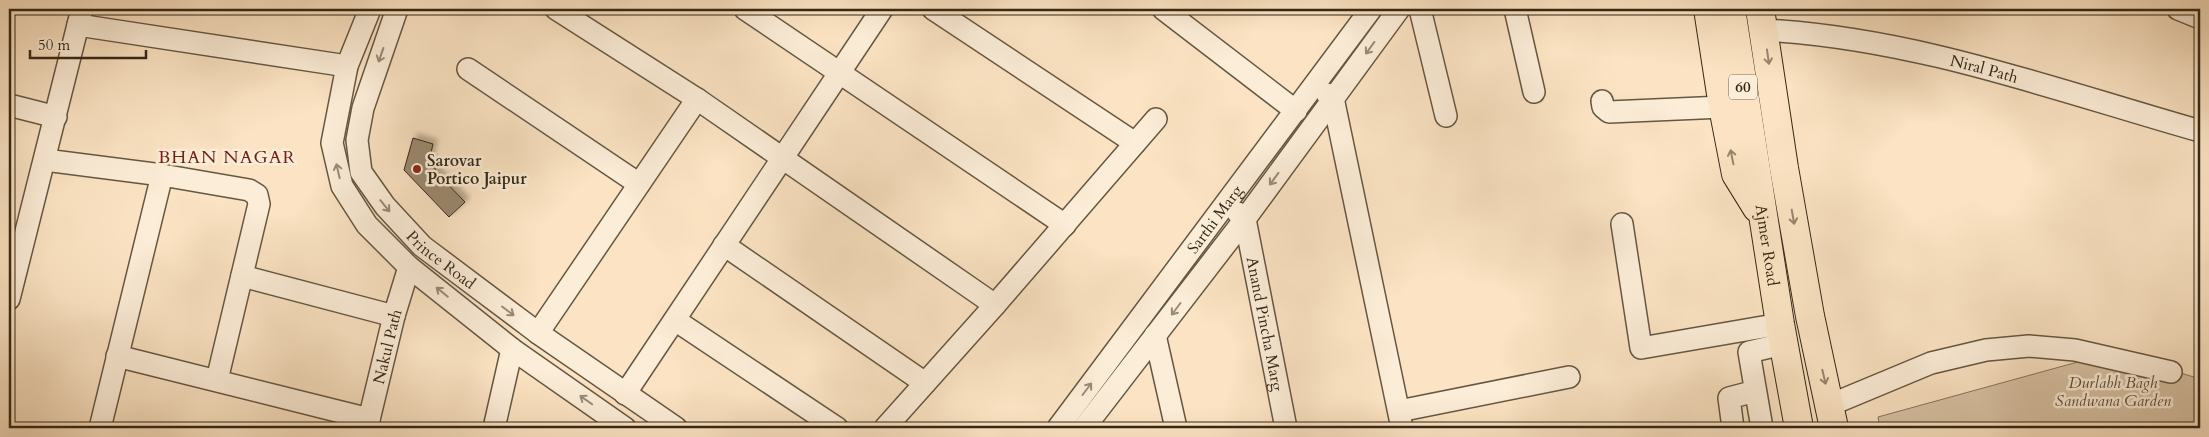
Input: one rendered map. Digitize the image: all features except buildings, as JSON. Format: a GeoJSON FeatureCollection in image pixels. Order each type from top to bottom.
{"type":"FeatureCollection","features":[{"type":"Feature","properties":{"kind":"highway","name":"Ajmer Road"},"geometry":{"type":"LineString","coordinates":[[1708,9],[1723,107],[1736,174],[1762,215],[1776,336],[1799,428]]}},
{"type":"Feature","properties":{"kind":"highway","name":"60"},"geometry":{"type":"LineString","coordinates":[[1731,9],[1762,215]]}},
{"type":"Feature","properties":{"kind":"highway","name":"Ajmer Road"},"geometry":{"type":"LineString","coordinates":[[1762,19],[1787,186],[1810,316],[1832,417]]}},
{"type":"Feature","properties":{"kind":"street","name":"Prince Road"},"geometry":{"type":"LineString","coordinates":[[370,9],[346,66],[332,144],[342,186],[367,225],[409,266],[512,349],[616,425]]}},
{"type":"Feature","properties":{"kind":"street","name":"Prince Road"},"geometry":{"type":"LineString","coordinates":[[397,9],[364,108],[357,140],[361,172],[385,206],[422,246],[538,333],[676,428]]}},
{"type":"Feature","properties":{"kind":"street"},"geometry":{"type":"LineString","coordinates":[[556,9],[697,98],[995,305]]}},
{"type":"Feature","properties":{"kind":"street"},"geometry":{"type":"LineString","coordinates":[[745,9],[1066,225]]}},
{"type":"Feature","properties":{"kind":"street"},"geometry":{"type":"LineString","coordinates":[[625,394],[882,9]]}},
{"type":"Feature","properties":{"kind":"street"},"geometry":{"type":"LineString","coordinates":[[933,9],[1135,143]]}},
{"type":"Feature","properties":{"kind":"street"},"geometry":{"type":"LineString","coordinates":[[1163,9],[1296,111]]}},
{"type":"Feature","properties":{"kind":"street","name":"Sarthi Marg"},"geometry":{"type":"LineString","coordinates":[[1058,428],[1371,9]]}},
{"type":"Feature","properties":{"kind":"street"},"geometry":{"type":"LineString","coordinates":[[1084,428],[1245,219],[1399,9]]}},
{"type":"Feature","properties":{"kind":"street"},"geometry":{"type":"LineString","coordinates":[[1420,9],[1446,116]]}},
{"type":"Feature","properties":{"kind":"street"},"geometry":{"type":"LineString","coordinates":[[1515,9],[1534,92]]}},
{"type":"Feature","properties":{"kind":"street"},"geometry":{"type":"LineString","coordinates":[[2178,9],[2200,18]]}},
{"type":"Feature","properties":{"kind":"street"},"geometry":{"type":"LineString","coordinates":[[9,298],[15,249],[45,160],[80,17],[346,66]]}},
{"type":"Feature","properties":{"kind":"street","name":"Niral Path"},"geometry":{"type":"LineString","coordinates":[[1762,19],[1806,32],[1847,37],[1945,56],[2200,131]]}},
{"type":"Feature","properties":{"kind":"street"},"geometry":{"type":"LineString","coordinates":[[468,69],[639,184]]}},
{"type":"Feature","properties":{"kind":"street"},"geometry":{"type":"LineString","coordinates":[[1314,85],[1333,98],[1400,420],[1569,377]]}},
{"type":"Feature","properties":{"kind":"street"},"geometry":{"type":"LineString","coordinates":[[538,333],[697,98]]}},
{"type":"Feature","properties":{"kind":"street"},"geometry":{"type":"LineString","coordinates":[[1602,101],[1604,107],[1609,112],[1723,107]]}},
{"type":"Feature","properties":{"kind":"street"},"geometry":{"type":"LineString","coordinates":[[9,105],[56,117]]}},
{"type":"Feature","properties":{"kind":"street"},"geometry":{"type":"LineString","coordinates":[[885,428],[1066,225],[1156,119]]}},
{"type":"Feature","properties":{"kind":"street"},"geometry":{"type":"LineString","coordinates":[[45,160],[162,175],[249,190],[257,195],[259,204],[217,380]]}},
{"type":"Feature","properties":{"kind":"street"},"geometry":{"type":"LineString","coordinates":[[100,428],[162,175]]}},
{"type":"Feature","properties":{"kind":"street"},"geometry":{"type":"LineString","coordinates":[[1226,204],[1245,219]]}},
{"type":"Feature","properties":{"kind":"street","name":"Anand Pincha Marg"},"geometry":{"type":"LineString","coordinates":[[1245,219],[1286,428]]}},
{"type":"Feature","properties":{"kind":"street"},"geometry":{"type":"LineString","coordinates":[[1622,224],[1641,348],[1776,336]]}},
{"type":"Feature","properties":{"kind":"street"},"geometry":{"type":"LineString","coordinates":[[724,245],[925,383]]}},
{"type":"Feature","properties":{"kind":"street","name":"Nakul Path"},"geometry":{"type":"LineString","coordinates":[[368,424],[394,316],[409,266]]}},
{"type":"Feature","properties":{"kind":"street"},"geometry":{"type":"LineString","coordinates":[[242,276],[394,316]]}},
{"type":"Feature","properties":{"kind":"street"},"geometry":{"type":"LineString","coordinates":[[675,320],[837,428]]}},
{"type":"Feature","properties":{"kind":"street"},"geometry":{"type":"LineString","coordinates":[[1752,428],[1741,354],[1749,352],[1776,336]]}},
{"type":"Feature","properties":{"kind":"street"},"geometry":{"type":"LineString","coordinates":[[1776,336],[1788,428]]}},
{"type":"Feature","properties":{"kind":"street"},"geometry":{"type":"LineString","coordinates":[[1126,338],[1150,343]]}},
{"type":"Feature","properties":{"kind":"street"},"geometry":{"type":"LineString","coordinates":[[1150,343],[1176,428]]}},
{"type":"Feature","properties":{"kind":"street"},"geometry":{"type":"LineString","coordinates":[[1832,417],[1931,363],[1986,350],[2028,346],[2075,350],[2171,372]]}},
{"type":"Feature","properties":{"kind":"street"},"geometry":{"type":"LineString","coordinates":[[494,428],[512,349]]}},
{"type":"Feature","properties":{"kind":"street"},"geometry":{"type":"LineString","coordinates":[[1749,352],[1762,428]]}},
{"type":"Feature","properties":{"kind":"street"},"geometry":{"type":"LineString","coordinates":[[117,356],[217,380],[368,424]]}},
{"type":"Feature","properties":{"kind":"street"},"geometry":{"type":"LineString","coordinates":[[1733,428],[1729,398],[1748,393]]}},
{"type":"Feature","properties":{"kind":"green space","name":"Durlabh Bagh Sandwana Garden"},"geometry":{"type":"Polygon","coordinates":[[[2114,352],[2200,379],[2200,428],[1880,428],[1878,417],[2114,352]]]}},
{"type":"Feature","properties":{"kind":"place","name":"Sarovar Portico Jaipur"},"geometry":{"type":"Point","coordinates":[417,169]}},
{"type":"Feature","properties":{"kind":"district","name":"BHAN NAGAR"},"geometry":{"type":"Point","coordinates":[227,157]}}]}
